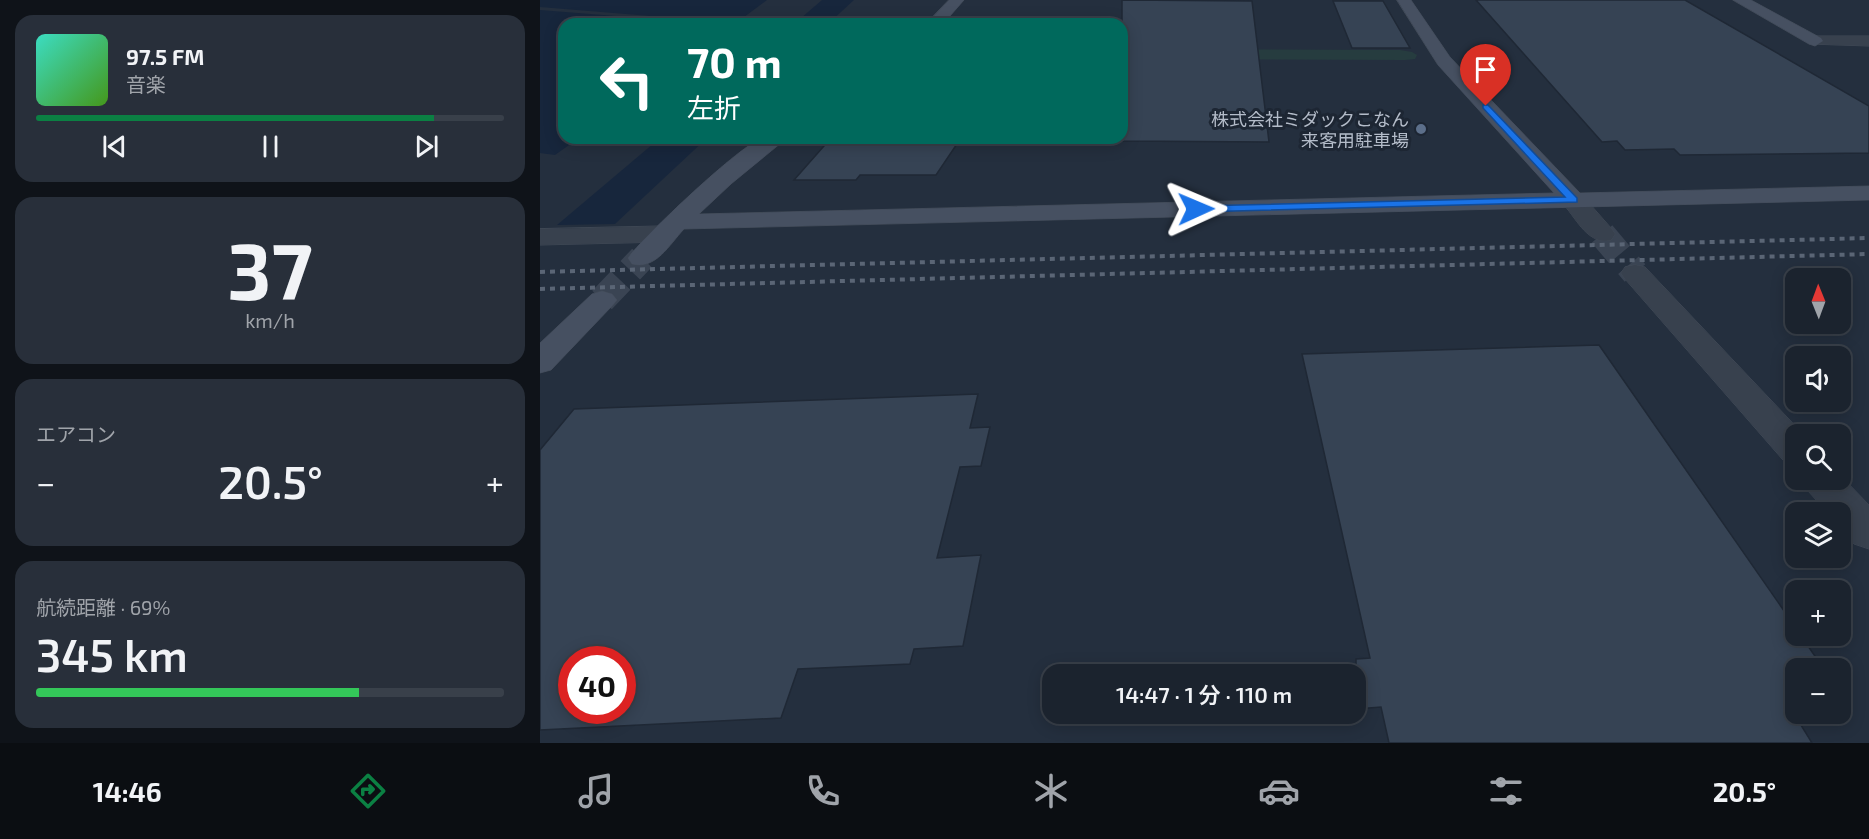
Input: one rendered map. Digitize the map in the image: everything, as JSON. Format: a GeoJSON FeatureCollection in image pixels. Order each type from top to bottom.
{"type":"FeatureCollection","features":[{"type":"Feature","properties":{"kind":"street"},"geometry":{"type":"LineString","coordinates":[[940,18],[957,0]]}},
{"type":"Feature","properties":{"kind":"street"},"geometry":{"type":"LineString","coordinates":[[1404,0],[1444,61],[1574,200],[1602,234]]}},
{"type":"Feature","properties":{"kind":"street"},"geometry":{"type":"LineString","coordinates":[[1740,0],[1833,51]]}},
{"type":"Feature","properties":{"kind":"street"},"geometry":{"type":"LineString","coordinates":[[1815,41],[1869,42]]}},
{"type":"Feature","properties":{"kind":"street"},"geometry":{"type":"LineString","coordinates":[[642,258],[728,173],[768,144]]}},
{"type":"Feature","properties":{"kind":"street"},"geometry":{"type":"LineString","coordinates":[[540,237],[670,228],[1869,193]]}},
{"type":"Feature","properties":{"kind":"street"},"geometry":{"type":"LineString","coordinates":[[1635,273],[1785,438]]}},
{"type":"Feature","properties":{"kind":"street"},"geometry":{"type":"LineString","coordinates":[[544,354],[602,300]]}},
{"type":"Feature","properties":{"kind":"street"},"geometry":{"type":"LineString","coordinates":[[1831,490],[1869,532]]}},
{"type":"Feature","properties":{"kind":"green space"},"geometry":{"type":"Polygon","coordinates":[[[1128,49],[1400,50],[1417,55],[1415,59],[1405,60],[1130,59],[1128,49]]]}},
{"type":"Feature","properties":{"kind":"water"},"geometry":{"type":"Polygon","coordinates":[[[540,0],[767,0],[743,18],[675,18],[540,7],[540,0]]]}},
{"type":"Feature","properties":{"kind":"water"},"geometry":{"type":"Polygon","coordinates":[[[822,0],[854,0],[834,18],[801,18],[822,0]]]}},
{"type":"Feature","properties":{"kind":"water"},"geometry":{"type":"Polygon","coordinates":[[[540,10],[641,18],[558,18],[558,144],[571,144],[555,155],[540,153],[540,10]]]}},
{"type":"Feature","properties":{"kind":"water"},"geometry":{"type":"Polygon","coordinates":[[[653,144],[701,144],[615,224],[557,225],[653,144]]]}},
{"type":"Feature","properties":{"kind":"building"},"geometry":{"type":"Polygon","coordinates":[[[1122,0],[1252,1],[1269,142],[1128,141],[1128,18],[1122,18],[1122,0]]]}},
{"type":"Feature","properties":{"kind":"building"},"geometry":{"type":"Polygon","coordinates":[[[1476,0],[1685,0],[1869,106],[1869,153],[1680,155],[1674,149],[1625,150],[1617,141],[1602,142],[1476,0]]]}},
{"type":"Feature","properties":{"kind":"building"},"geometry":{"type":"Polygon","coordinates":[[[1333,1],[1383,1],[1410,48],[1352,48],[1333,1]]]}},
{"type":"Feature","properties":{"kind":"building"},"geometry":{"type":"Polygon","coordinates":[[[826,144],[957,144],[936,175],[860,175],[856,180],[794,180],[826,144]]]}},
{"type":"Feature","properties":{"kind":"building"},"geometry":{"type":"Polygon","coordinates":[[[1599,345],[1785,612],[1785,646],[1808,646],[1816,658],[1785,658],[1785,724],[1800,724],[1812,743],[1389,743],[1381,707],[1366,708],[1366,664],[1356,664],[1356,659],[1370,658],[1302,354],[1599,345]]]}},
{"type":"Feature","properties":{"kind":"building"},"geometry":{"type":"Polygon","coordinates":[[[978,394],[970,428],[990,427],[981,466],[960,467],[937,558],[981,555],[963,646],[914,649],[910,664],[798,669],[781,718],[540,730],[540,450],[574,409],[978,394]]]}},
{"type":"Feature","properties":{"kind":"tunnel"},"geometry":{"type":"LineString","coordinates":[[1602,234],[1635,273]]}},
{"type":"Feature","properties":{"kind":"tunnel"},"geometry":{"type":"LineString","coordinates":[[602,300],[642,258]]}},
{"type":"Feature","properties":{"kind":"railway"},"geometry":{"type":"LineString","coordinates":[[540,272],[1869,238]]}},
{"type":"Feature","properties":{"kind":"railway"},"geometry":{"type":"LineString","coordinates":[[540,289],[1869,254]]}},
{"type":"Feature","properties":{"kind":"place","name":"株式会社ミダックこなん 来客用駐車場"},"geometry":{"type":"Point","coordinates":[1421,129]}},
{"type":"Feature","properties":{"kind":"route"},"geometry":{"type":"LineString","coordinates":[[1196,209],[1574,200],[1486,106]]}}]}
